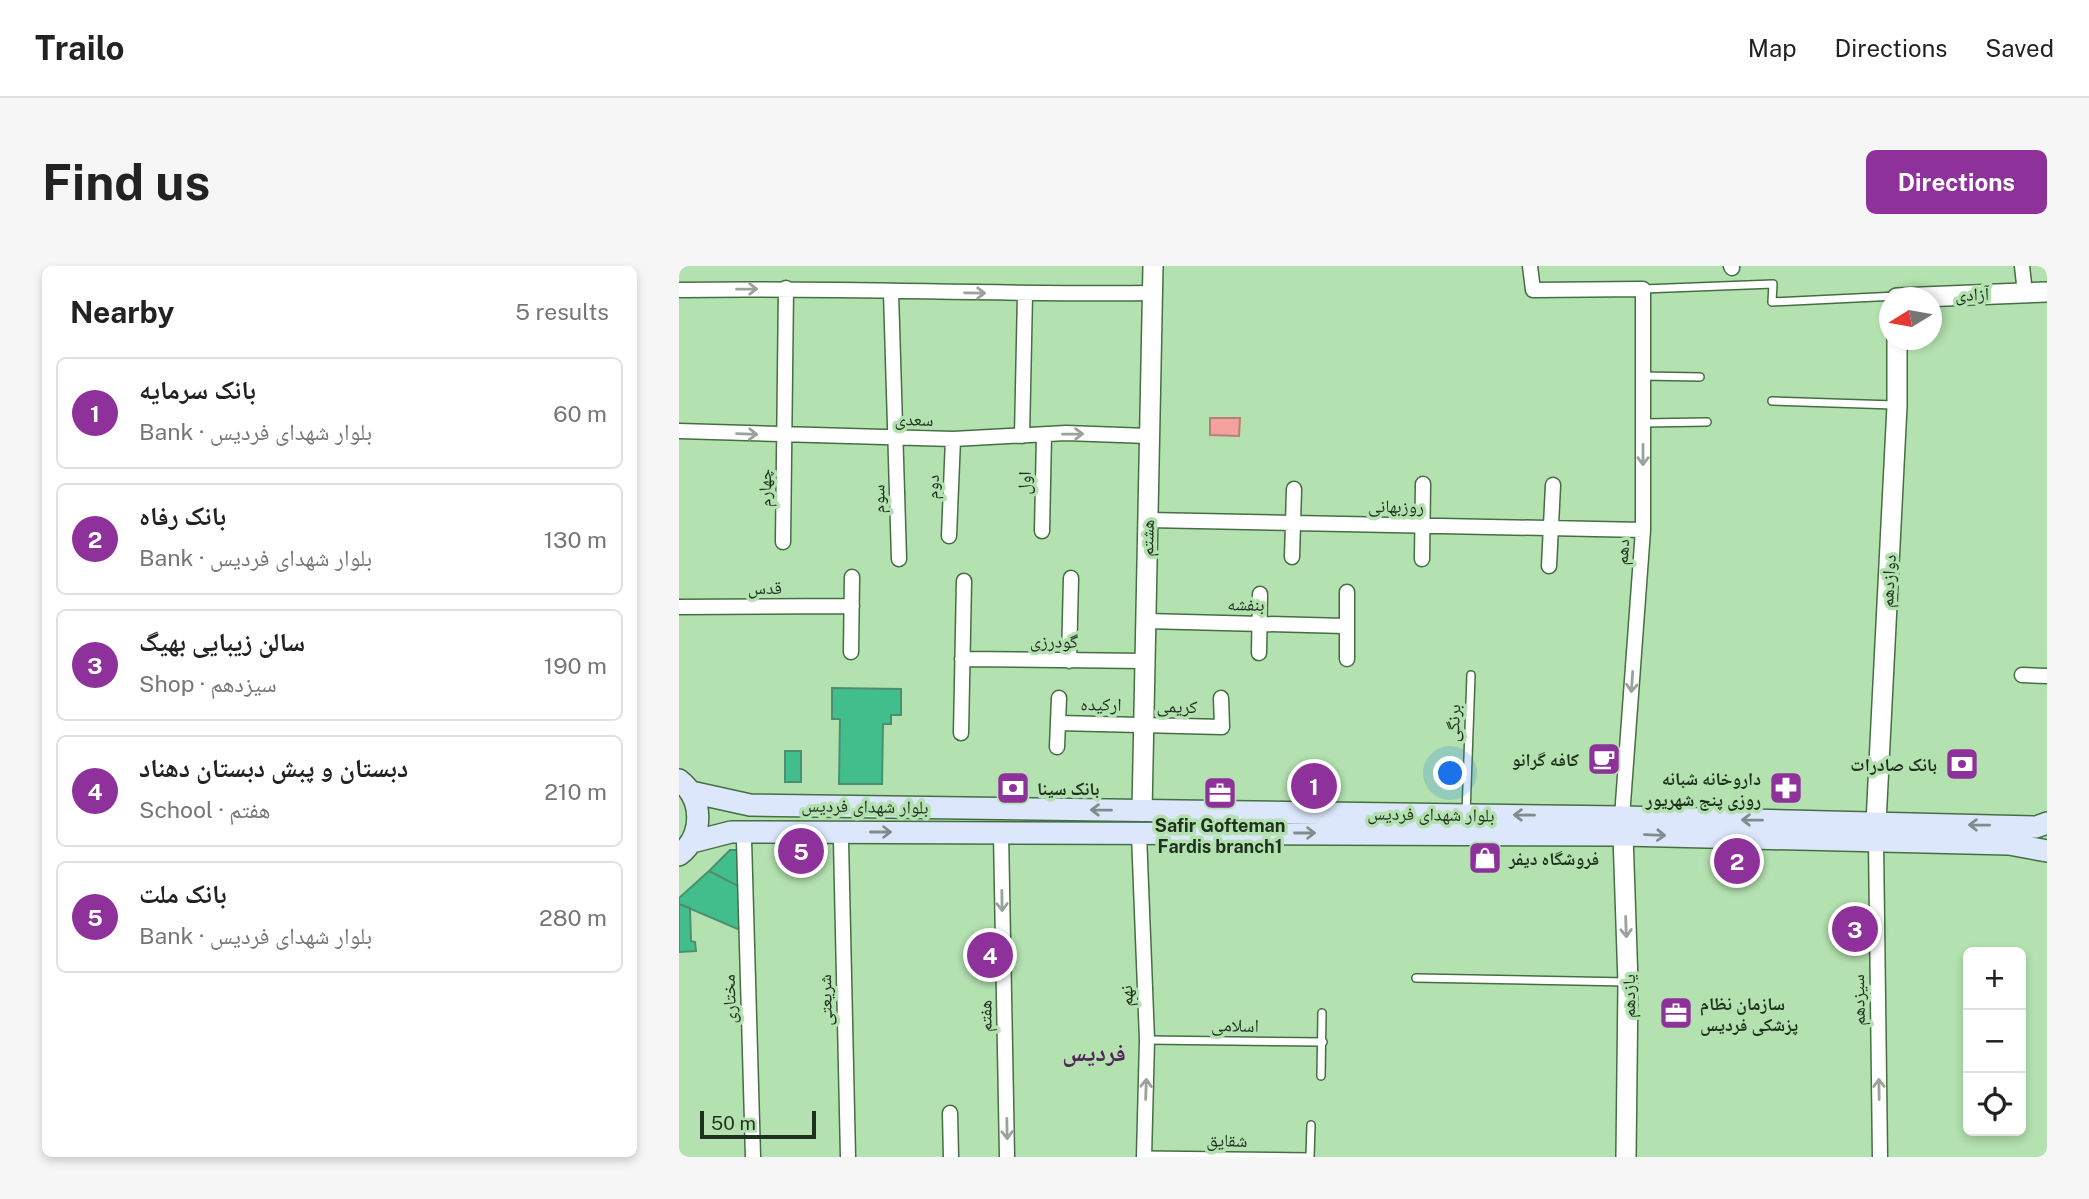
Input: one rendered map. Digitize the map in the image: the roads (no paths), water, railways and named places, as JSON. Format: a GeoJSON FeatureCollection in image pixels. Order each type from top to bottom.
{"type":"FeatureCollection","features":[{"type":"Feature","properties":{"kind":"main road","name":"بلوار شهدای فردیس"},"geometry":{"type":"LineString","coordinates":[[685,786],[750,804],[1466,814],[1622,826]]}},
{"type":"Feature","properties":{"kind":"main road"},"geometry":{"type":"LineString","coordinates":[[685,786],[699,817],[685,848]]}},
{"type":"Feature","properties":{"kind":"main road","name":"بلوار شهدای فردیس"},"geometry":{"type":"LineString","coordinates":[[685,848],[731,832],[1139,834],[1622,826],[1876,832],[2036,827],[2047,823]]}},
{"type":"Feature","properties":{"kind":"main road","name":"بلوار شهدای فردیس"},"geometry":{"type":"LineString","coordinates":[[1876,832],[2009,844],[2047,851]]}},
{"type":"Feature","properties":{"kind":"street","name":"هشتم"},"geometry":{"type":"LineString","coordinates":[[1142,811],[1153,266]]}},
{"type":"Feature","properties":{"kind":"street"},"geometry":{"type":"LineString","coordinates":[[1530,266],[1532,290],[1643,289]]}},
{"type":"Feature","properties":{"kind":"street"},"geometry":{"type":"LineString","coordinates":[[2022,266],[2025,293]]}},
{"type":"Feature","properties":{"kind":"street"},"geometry":{"type":"LineString","coordinates":[[679,290],[786,288],[1025,295],[1152,293]]}},
{"type":"Feature","properties":{"kind":"street","name":"چهارم"},"geometry":{"type":"LineString","coordinates":[[783,542],[786,288]]}},
{"type":"Feature","properties":{"kind":"street","name":"دهم"},"geometry":{"type":"LineString","coordinates":[[1622,826],[1643,530],[1643,289]]}},
{"type":"Feature","properties":{"kind":"street","name":"سوم"},"geometry":{"type":"LineString","coordinates":[[891,292],[899,559]]}},
{"type":"Feature","properties":{"kind":"street","name":"آزادی"},"geometry":{"type":"LineString","coordinates":[[1942,296],[2047,292]]}},
{"type":"Feature","properties":{"kind":"street"},"geometry":{"type":"LineString","coordinates":[[1023,436],[1025,295]]}},
{"type":"Feature","properties":{"kind":"street","name":"دوازدهم"},"geometry":{"type":"LineString","coordinates":[[1876,832],[1897,406],[1897,350]]}},
{"type":"Feature","properties":{"kind":"street","name":"سعدی"},"geometry":{"type":"LineString","coordinates":[[679,432],[953,439],[1044,435],[1148,436]]}},
{"type":"Feature","properties":{"kind":"street","name":"اول"},"geometry":{"type":"LineString","coordinates":[[1042,531],[1044,435]]}},
{"type":"Feature","properties":{"kind":"street","name":"دوم"},"geometry":{"type":"LineString","coordinates":[[949,536],[953,439]]}},
{"type":"Feature","properties":{"kind":"street"},"geometry":{"type":"LineString","coordinates":[[1422,559],[1423,484]]}},
{"type":"Feature","properties":{"kind":"street"},"geometry":{"type":"LineString","coordinates":[[1549,565],[1553,485]]}},
{"type":"Feature","properties":{"kind":"street"},"geometry":{"type":"LineString","coordinates":[[1292,557],[1294,489]]}},
{"type":"Feature","properties":{"kind":"street","name":"روزبهانی"},"geometry":{"type":"LineString","coordinates":[[1148,520],[1643,530]]}},
{"type":"Feature","properties":{"kind":"street"},"geometry":{"type":"LineString","coordinates":[[851,652],[852,577]]}},
{"type":"Feature","properties":{"kind":"street"},"geometry":{"type":"LineString","coordinates":[[1069,661],[1070,578]]}},
{"type":"Feature","properties":{"kind":"street"},"geometry":{"type":"LineString","coordinates":[[961,733],[964,581]]}},
{"type":"Feature","properties":{"kind":"street"},"geometry":{"type":"LineString","coordinates":[[1347,592],[1347,659]]}},
{"type":"Feature","properties":{"kind":"street"},"geometry":{"type":"LineString","coordinates":[[1259,653],[1260,594]]}},
{"type":"Feature","properties":{"kind":"street","name":"قدس"},"geometry":{"type":"LineString","coordinates":[[679,607],[852,606]]}},
{"type":"Feature","properties":{"kind":"street","name":"بنفشه"},"geometry":{"type":"LineString","coordinates":[[1146,621],[1345,626]]}},
{"type":"Feature","properties":{"kind":"street","name":"گودرزی"},"geometry":{"type":"LineString","coordinates":[[962,659],[1145,662]]}},
{"type":"Feature","properties":{"kind":"street"},"geometry":{"type":"LineString","coordinates":[[2022,676],[2047,676]]}},
{"type":"Feature","properties":{"kind":"street"},"geometry":{"type":"LineString","coordinates":[[1057,747],[1059,698]]}},
{"type":"Feature","properties":{"kind":"street","name":"کریمی"},"geometry":{"type":"LineString","coordinates":[[1144,724],[1222,727],[1221,698]]}},
{"type":"Feature","properties":{"kind":"street","name":"ارکیده"},"geometry":{"type":"LineString","coordinates":[[1058,723],[1144,724]]}},
{"type":"Feature","properties":{"kind":"street","name":"یازدهم"},"geometry":{"type":"LineString","coordinates":[[1622,826],[1628,982],[1626,1157]]}},
{"type":"Feature","properties":{"kind":"street","name":"سیزدهم"},"geometry":{"type":"LineString","coordinates":[[1876,832],[1880,1157]]}},
{"type":"Feature","properties":{"kind":"street","name":"هفتم"},"geometry":{"type":"LineString","coordinates":[[1001,833],[1007,1157]]}},
{"type":"Feature","properties":{"kind":"street","name":"نهم"},"geometry":{"type":"LineString","coordinates":[[1139,834],[1147,1040],[1144,1156]]}},
{"type":"Feature","properties":{"kind":"street","name":"مختاری"},"geometry":{"type":"LineString","coordinates":[[744,840],[753,1157]]}},
{"type":"Feature","properties":{"kind":"street","name":"شریعتی"},"geometry":{"type":"LineString","coordinates":[[841,841],[848,1157]]}},
{"type":"Feature","properties":{"kind":"street"},"geometry":{"type":"LineString","coordinates":[[950,1113],[950,1157]]}},
{"type":"Feature","properties":{"kind":"lane"},"geometry":{"type":"LineString","coordinates":[[1643,289],[1773,284],[1772,302],[1879,298]]}},
{"type":"Feature","properties":{"kind":"lane"},"geometry":{"type":"LineString","coordinates":[[1643,376],[1700,377]]}},
{"type":"Feature","properties":{"kind":"lane"},"geometry":{"type":"LineString","coordinates":[[1772,401],[1897,406]]}},
{"type":"Feature","properties":{"kind":"lane"},"geometry":{"type":"LineString","coordinates":[[1643,423],[1707,422]]}},
{"type":"Feature","properties":{"kind":"lane","name":"برنگی"},"geometry":{"type":"LineString","coordinates":[[1466,814],[1471,675]]}},
{"type":"Feature","properties":{"kind":"lane"},"geometry":{"type":"LineString","coordinates":[[1416,978],[1628,982]]}},
{"type":"Feature","properties":{"kind":"lane"},"geometry":{"type":"LineString","coordinates":[[1321,1076],[1322,1013]]}},
{"type":"Feature","properties":{"kind":"lane","name":"اسلامی"},"geometry":{"type":"LineString","coordinates":[[1147,1040],[1323,1042]]}},
{"type":"Feature","properties":{"kind":"lane"},"geometry":{"type":"LineString","coordinates":[[1310,1157],[1311,1125]]}},
{"type":"Feature","properties":{"kind":"lane","name":"شقایق"},"geometry":{"type":"LineString","coordinates":[[1144,1156],[1310,1157]]}},
{"type":"Feature","properties":{"kind":"place","name":"کافه گرانو"},"geometry":{"type":"Point","coordinates":[1604,759]}},
{"type":"Feature","properties":{"kind":"place","name":"بانک صادرات"},"geometry":{"type":"Point","coordinates":[1962,764]}},
{"type":"Feature","properties":{"kind":"place","name":"بانک سرمایه"},"geometry":{"type":"Point","coordinates":[1314,786]}},
{"type":"Feature","properties":{"kind":"place","name":"بانک سینا"},"geometry":{"type":"Point","coordinates":[1013,788]}},
{"type":"Feature","properties":{"kind":"place","name":"داروخانه شبانه روزی پنج شهریور"},"geometry":{"type":"Point","coordinates":[1786,788]}},
{"type":"Feature","properties":{"kind":"place","name":"Safir Gofteman Fardis branch1"},"geometry":{"type":"Point","coordinates":[1220,793]}},
{"type":"Feature","properties":{"kind":"place","name":"بانک ملت"},"geometry":{"type":"Point","coordinates":[801,851]}},
{"type":"Feature","properties":{"kind":"place","name":"فروشگاه دیفر"},"geometry":{"type":"Point","coordinates":[1485,858]}},
{"type":"Feature","properties":{"kind":"place","name":"بانک رفاه"},"geometry":{"type":"Point","coordinates":[1737,861]}},
{"type":"Feature","properties":{"kind":"place","name":"سالن زیبایی بهیگ"},"geometry":{"type":"Point","coordinates":[1855,929]}},
{"type":"Feature","properties":{"kind":"place","name":"دبستان و پبش دبستان دهناد"},"geometry":{"type":"Point","coordinates":[990,955]}},
{"type":"Feature","properties":{"kind":"place","name":"سازمان نظام پزشکی فردیس"},"geometry":{"type":"Point","coordinates":[1676,1013]}},
{"type":"Feature","properties":{"kind":"district","name":"فردیس"},"geometry":{"type":"Point","coordinates":[1094,1052]}}]}
